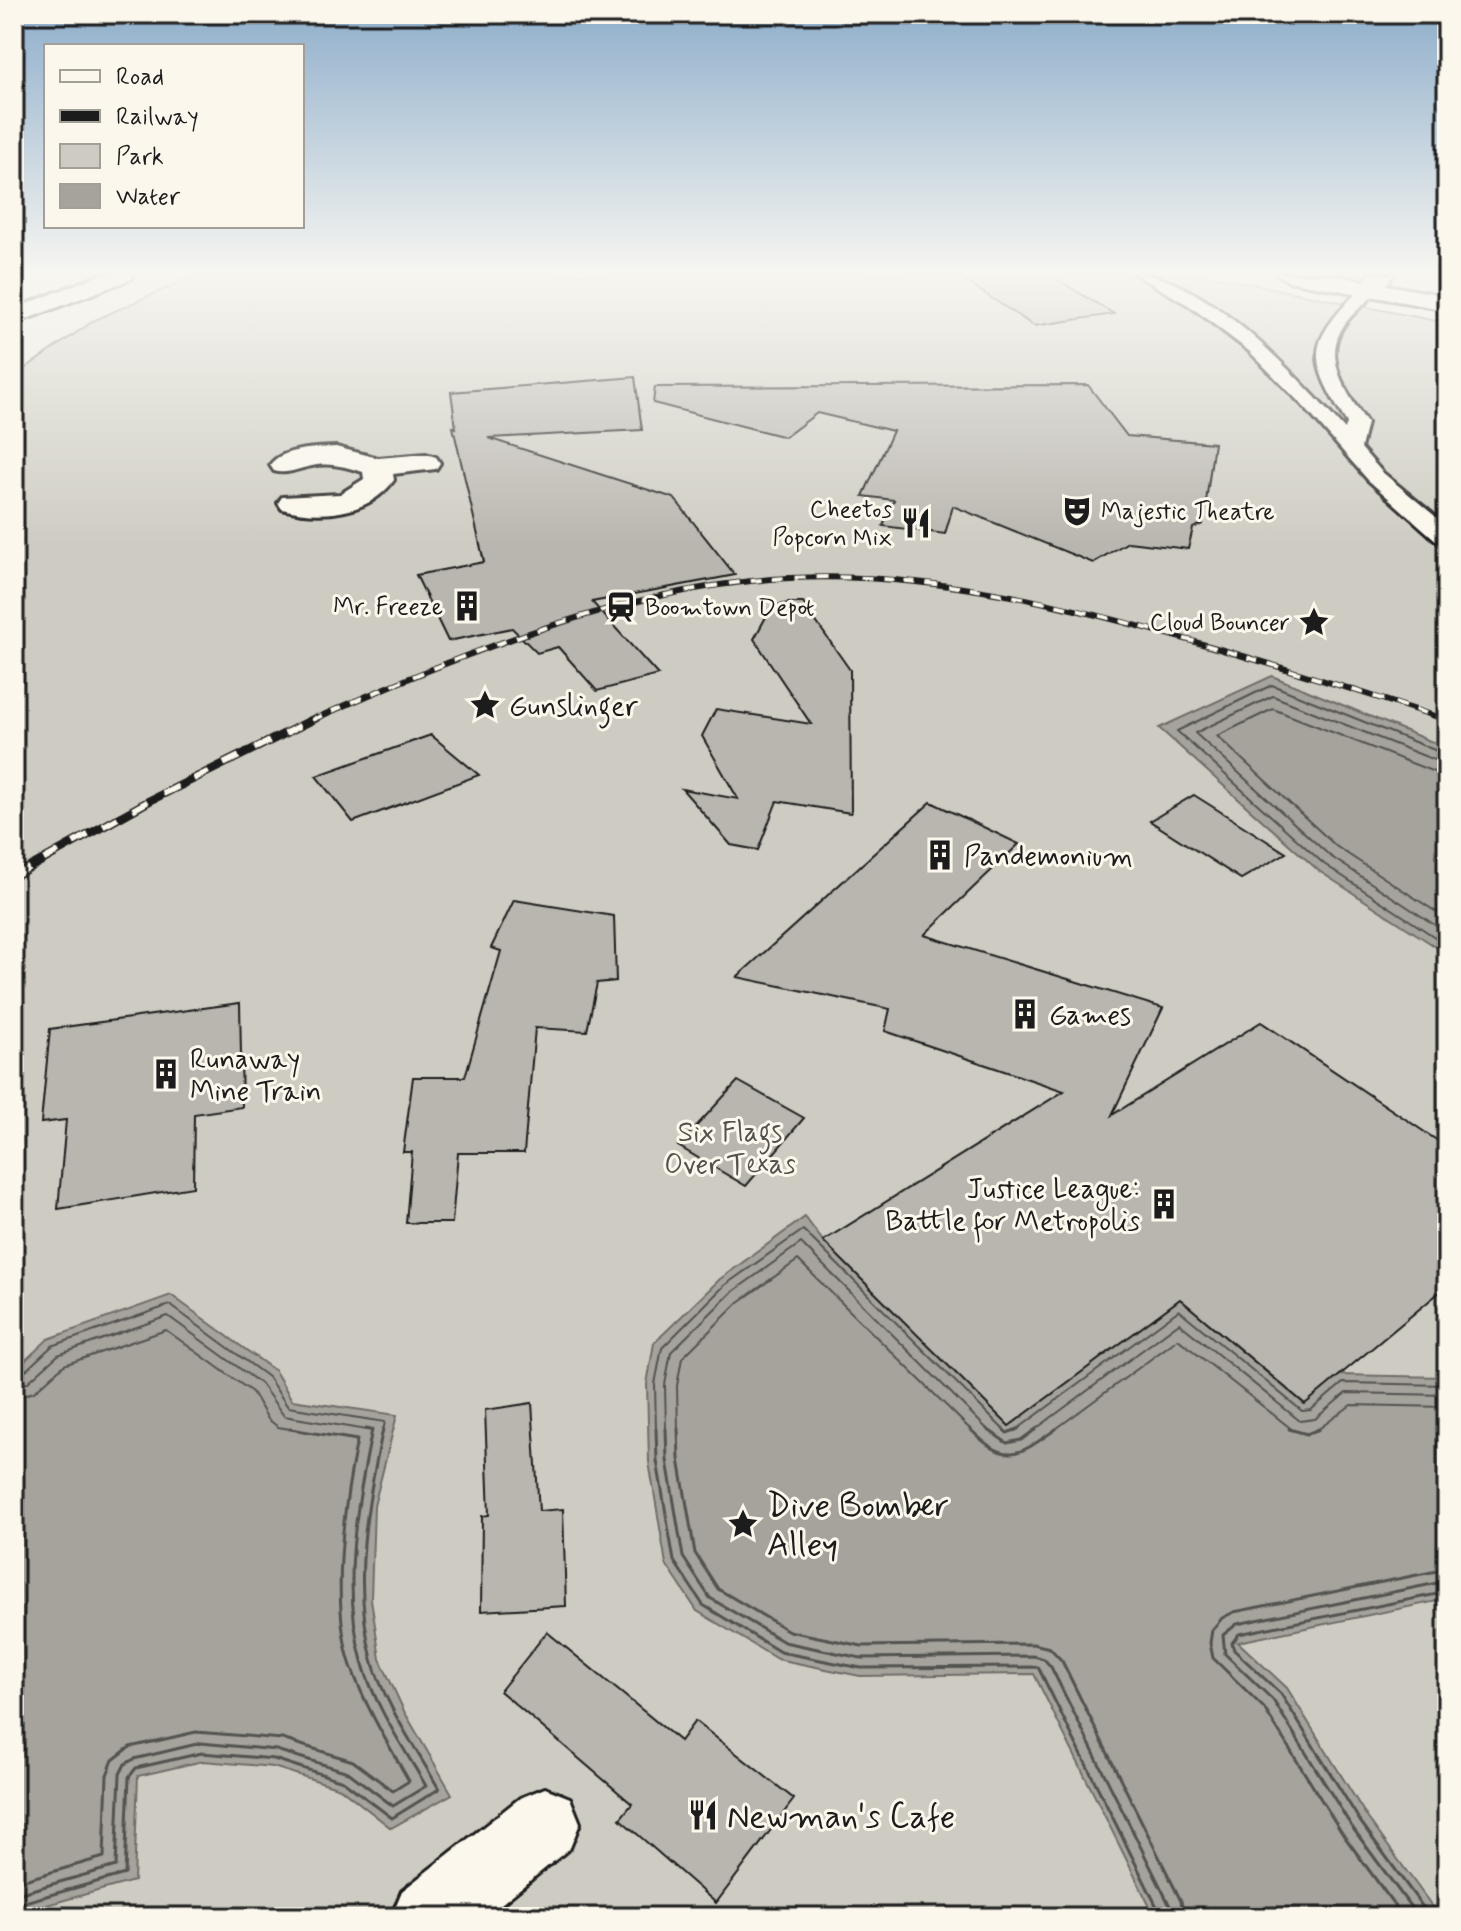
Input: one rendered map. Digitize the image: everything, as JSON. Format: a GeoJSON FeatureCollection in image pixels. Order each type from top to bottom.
{"type":"FeatureCollection","features":[{"type":"Feature","properties":{"kind":"street"},"geometry":{"type":"LineString","coordinates":[[284,465],[311,457],[336,456],[377,467],[426,463]]}},
{"type":"Feature","properties":{"kind":"street"},"geometry":{"type":"LineString","coordinates":[[293,503],[315,506],[362,497],[379,480],[377,467]]}},
{"type":"Feature","properties":{"kind":"street"},"geometry":{"type":"LineString","coordinates":[[428,1917],[545,1823]]}},
{"type":"Feature","properties":{"kind":"lane"},"geometry":{"type":"LineString","coordinates":[[1272,364],[1395,495],[1447,538]]}},
{"type":"Feature","properties":{"kind":"lane"},"geometry":{"type":"LineString","coordinates":[[1330,364],[1333,380],[1357,423],[1351,449]]}},
{"type":"Feature","properties":{"kind":"green space","name":"Six Flags Over Texas"},"geometry":{"type":"Polygon","coordinates":[[[31,364],[1447,364],[1447,1917],[14,1917],[14,376],[31,364]]]}},
{"type":"Feature","properties":{"kind":"water"},"geometry":{"type":"Polygon","coordinates":[[[1272,676],[1447,748],[1447,954],[1319,871],[1159,728],[1272,676]]]}},
{"type":"Feature","properties":{"kind":"water"},"geometry":{"type":"Polygon","coordinates":[[[805,1217],[823,1241],[1009,1426],[1180,1299],[1304,1404],[1339,1375],[1447,1377],[1447,1599],[1238,1642],[1287,1688],[1367,1817],[1440,1917],[1155,1917],[1034,1674],[860,1676],[777,1659],[697,1611],[666,1564],[649,1462],[647,1384],[654,1343],[720,1279],[805,1217]]]}},
{"type":"Feature","properties":{"kind":"water"},"geometry":{"type":"Polygon","coordinates":[[[171,1295],[275,1371],[292,1400],[397,1415],[374,1506],[371,1599],[380,1659],[404,1711],[452,1794],[391,1828],[340,1788],[273,1767],[203,1761],[138,1776],[134,1881],[14,1914],[14,1371],[48,1339],[171,1295]]]}},
{"type":"Feature","properties":{"kind":"building"},"geometry":{"type":"Polygon","coordinates":[[[635,377],[642,430],[488,438],[674,498],[735,575],[592,602],[658,675],[597,691],[558,647],[537,653],[512,628],[448,641],[416,575],[484,562],[453,427],[456,428],[451,392],[635,377]]]}},
{"type":"Feature","properties":{"kind":"building"},"geometry":{"type":"Polygon","coordinates":[[[1088,385],[1127,436],[1214,443],[1203,524],[1193,528],[1188,549],[1128,542],[1093,563],[953,506],[945,534],[883,526],[894,500],[863,496],[893,431],[817,413],[785,437],[653,403],[655,387],[1088,385]]]}},
{"type":"Feature","properties":{"kind":"building"},"geometry":{"type":"Polygon","coordinates":[[[803,603],[850,670],[851,813],[777,801],[758,850],[731,845],[682,789],[738,799],[702,736],[716,709],[811,724],[754,639],[772,606],[803,603]]]}},
{"type":"Feature","properties":{"kind":"building"},"geometry":{"type":"Polygon","coordinates":[[[431,735],[479,775],[353,822],[316,776],[431,735]]]}},
{"type":"Feature","properties":{"kind":"building"},"geometry":{"type":"Polygon","coordinates":[[[1194,795],[1286,853],[1241,879],[1150,821],[1194,795]]]}},
{"type":"Feature","properties":{"kind":"building","name":"Justice League: Battle for Metropolis"},"geometry":{"type":"Polygon","coordinates":[[[931,802],[1019,844],[924,935],[1163,1008],[1112,1115],[1261,1022],[1447,1147],[1447,1286],[1305,1404],[1180,1299],[1009,1426],[823,1241],[1064,1091],[885,1031],[890,1009],[737,977],[931,802]]]}},
{"type":"Feature","properties":{"kind":"building"},"geometry":{"type":"Polygon","coordinates":[[[514,900],[614,916],[616,981],[597,983],[587,1031],[535,1028],[524,1153],[458,1153],[452,1223],[406,1223],[412,1152],[403,1152],[413,1077],[465,1077],[501,951],[491,948],[514,900]]]}},
{"type":"Feature","properties":{"kind":"building","name":"Runaway Mine Train"},"geometry":{"type":"Polygon","coordinates":[[[240,1003],[242,1107],[194,1114],[193,1187],[58,1209],[66,1120],[41,1123],[50,1029],[240,1003]]]}},
{"type":"Feature","properties":{"kind":"building"},"geometry":{"type":"Polygon","coordinates":[[[738,1081],[804,1118],[746,1186],[678,1146],[738,1081]]]}},
{"type":"Feature","properties":{"kind":"building"},"geometry":{"type":"Polygon","coordinates":[[[532,1403],[539,1511],[563,1509],[566,1606],[481,1611],[482,1516],[489,1515],[485,1410],[532,1403]]]}},
{"type":"Feature","properties":{"kind":"building"},"geometry":{"type":"Polygon","coordinates":[[[547,1632],[680,1741],[695,1721],[794,1799],[716,1903],[620,1819],[632,1804],[500,1691],[547,1632]]]}},
{"type":"Feature","properties":{"kind":"railway"},"geometry":{"type":"LineString","coordinates":[[312,720],[484,649],[607,609],[730,583],[845,577],[953,586],[1059,606],[1216,648],[1447,720],[1442,718]]}},
{"type":"Feature","properties":{"kind":"railway"},"geometry":{"type":"LineString","coordinates":[[14,876],[149,801],[316,718]]}},
{"type":"Feature","properties":{"kind":"place","name":"Majestic Theatre"},"geometry":{"type":"Point","coordinates":[1077,511]}},
{"type":"Feature","properties":{"kind":"place","name":"Cheetos Popcorn Mix"},"geometry":{"type":"Point","coordinates":[916,523]}},
{"type":"Feature","properties":{"kind":"place","name":"Mr. Freeze"},"geometry":{"type":"Point","coordinates":[467,606]}},
{"type":"Feature","properties":{"kind":"place","name":"Boomtown Depot"},"geometry":{"type":"Point","coordinates":[621,607]}},
{"type":"Feature","properties":{"kind":"place","name":"Cloud Bouncer"},"geometry":{"type":"Point","coordinates":[1314,622]}},
{"type":"Feature","properties":{"kind":"place","name":"Gunslinger"},"geometry":{"type":"Point","coordinates":[485,705]}},
{"type":"Feature","properties":{"kind":"place","name":"Pandemonium"},"geometry":{"type":"Point","coordinates":[940,855]}},
{"type":"Feature","properties":{"kind":"place","name":"Games"},"geometry":{"type":"Point","coordinates":[1025,1014]}},
{"type":"Feature","properties":{"kind":"place","name":"Runaway Mine Train"},"geometry":{"type":"Point","coordinates":[166,1074]}},
{"type":"Feature","properties":{"kind":"place","name":"Justice League: Battle for Metropolis"},"geometry":{"type":"Point","coordinates":[1164,1204]}},
{"type":"Feature","properties":{"kind":"place","name":"Dive Bomber Alley"},"geometry":{"type":"Point","coordinates":[743,1524]}},
{"type":"Feature","properties":{"kind":"place","name":"Newman's Cafe"},"geometry":{"type":"Point","coordinates":[703,1815]}}]}
